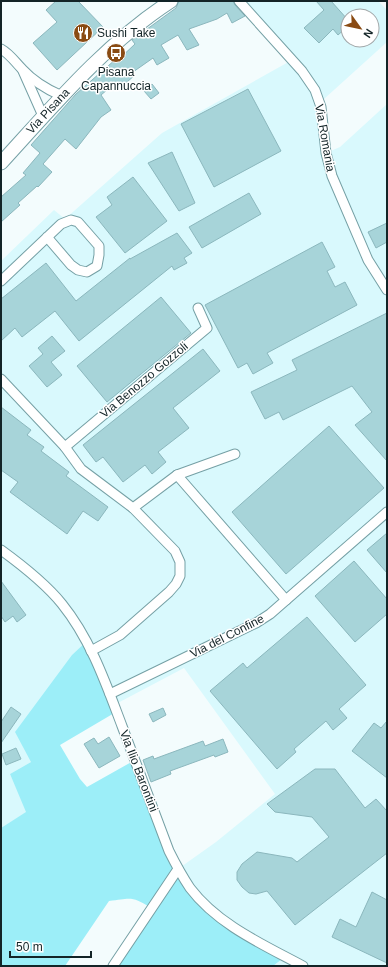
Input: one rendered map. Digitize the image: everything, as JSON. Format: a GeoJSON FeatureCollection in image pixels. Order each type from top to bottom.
{"type":"FeatureCollection","features":[{"type":"Feature","properties":{"kind":"main road","name":"Via Pisana"},"geometry":{"type":"LineString","coordinates":[[1,163],[62,96],[130,31],[151,14],[171,1]]}},
{"type":"Feature","properties":{"kind":"street","name":"Via Romania"},"geometry":{"type":"LineString","coordinates":[[239,1],[302,71],[315,90],[321,107],[326,153],[332,176],[368,260],[387,290]]}},
{"type":"Feature","properties":{"kind":"street"},"geometry":{"type":"LineString","coordinates":[[1,49],[9,54],[22,70],[46,88],[62,96]]}},
{"type":"Feature","properties":{"kind":"street"},"geometry":{"type":"LineString","coordinates":[[22,70],[43,116]]}},
{"type":"Feature","properties":{"kind":"street"},"geometry":{"type":"LineString","coordinates":[[1,281],[47,237],[61,224],[71,220],[78,222],[99,246],[97,266],[87,272],[78,270],[71,265],[47,237]]}},
{"type":"Feature","properties":{"kind":"street","name":"Via Benozzo Gozzoli"},"geometry":{"type":"LineString","coordinates":[[65,447],[207,328],[198,308]]}},
{"type":"Feature","properties":{"kind":"street"},"geometry":{"type":"LineString","coordinates":[[1,379],[65,447],[81,469],[133,508],[177,555],[181,564],[180,576],[174,588],[115,638],[92,651]]}},
{"type":"Feature","properties":{"kind":"street"},"geometry":{"type":"LineString","coordinates":[[133,508],[177,475],[235,454]]}},
{"type":"Feature","properties":{"kind":"street"},"geometry":{"type":"LineString","coordinates":[[177,475],[286,600]]}},
{"type":"Feature","properties":{"kind":"street","name":"Via del Confine"},"geometry":{"type":"LineString","coordinates":[[110,694],[256,623],[270,614],[387,512]]}},
{"type":"Feature","properties":{"kind":"street","name":"Via Ilio Barontini"},"geometry":{"type":"LineString","coordinates":[[1,550],[32,574],[58,600],[78,627],[92,651],[110,694],[169,851],[178,869],[191,889],[219,916],[248,936],[303,966]]}},
{"type":"Feature","properties":{"kind":"street"},"geometry":{"type":"LineString","coordinates":[[113,966],[178,869]]}},
{"type":"Feature","properties":{"kind":"shaded area"},"geometry":{"type":"Polygon","coordinates":[[[242,1],[378,1],[387,10],[387,42],[319,103],[326,153],[340,147],[387,104],[387,966],[273,966],[285,957],[219,916],[178,869],[216,842],[275,794],[184,668],[114,705],[31,762],[10,774],[27,812],[1,828],[1,261],[54,210],[65,219],[162,133],[292,60],[242,1]]]}},
{"type":"Feature","properties":{"kind":"shaded area"},"geometry":{"type":"Polygon","coordinates":[[[87,641],[116,712],[60,745],[80,779],[87,787],[135,760],[169,851],[205,904],[286,956],[273,966],[113,966],[151,908],[140,901],[127,899],[109,901],[65,966],[1,966],[1,828],[26,812],[10,774],[31,762],[15,732],[72,655],[87,641]]]}},
{"type":"Feature","properties":{"kind":"building"},"geometry":{"type":"Polygon","coordinates":[[[56,1],[78,1],[103,27],[57,70],[33,43],[57,22],[46,10],[56,1]]]}},
{"type":"Feature","properties":{"kind":"building"},"geometry":{"type":"Polygon","coordinates":[[[179,1],[233,1],[245,16],[232,23],[227,13],[217,19],[189,29],[199,45],[187,50],[178,35],[161,45],[169,58],[157,65],[153,58],[133,72],[135,75],[119,89],[114,84],[101,95],[111,110],[101,117],[76,149],[65,139],[43,164],[52,172],[38,187],[37,186],[18,203],[20,205],[1,222],[1,197],[26,175],[23,173],[40,153],[31,145],[76,94],[116,59],[117,61],[135,44],[132,40],[176,8],[179,1]]]}},
{"type":"Feature","properties":{"kind":"building"},"geometry":{"type":"Polygon","coordinates":[[[316,1],[331,1],[340,11],[340,33],[338,35],[333,29],[319,43],[304,28],[324,10],[316,1]]]}},
{"type":"Feature","properties":{"kind":"building"},"geometry":{"type":"Polygon","coordinates":[[[152,84],[159,93],[151,99],[144,91],[152,84]]]}},
{"type":"Feature","properties":{"kind":"building"},"geometry":{"type":"Polygon","coordinates":[[[248,89],[281,151],[214,187],[181,124],[248,89]]]}},
{"type":"Feature","properties":{"kind":"building"},"geometry":{"type":"Polygon","coordinates":[[[172,152],[195,203],[179,211],[148,163],[172,152]]]}},
{"type":"Feature","properties":{"kind":"building"},"geometry":{"type":"Polygon","coordinates":[[[133,177],[167,221],[125,253],[96,217],[112,205],[107,197],[133,177]]]}},
{"type":"Feature","properties":{"kind":"building"},"geometry":{"type":"Polygon","coordinates":[[[249,193],[261,214],[202,248],[189,227],[249,193]]]}},
{"type":"Feature","properties":{"kind":"building"},"geometry":{"type":"Polygon","coordinates":[[[387,223],[387,242],[376,248],[368,232],[387,223]]]}},
{"type":"Feature","properties":{"kind":"building"},"geometry":{"type":"Polygon","coordinates":[[[177,233],[192,253],[184,258],[187,263],[174,270],[172,266],[79,341],[55,311],[22,337],[15,328],[1,341],[1,299],[46,263],[76,301],[130,258],[177,233]]]}},
{"type":"Feature","properties":{"kind":"building"},"geometry":{"type":"Polygon","coordinates":[[[322,242],[335,267],[327,271],[335,287],[345,282],[357,305],[267,353],[273,363],[253,374],[247,363],[238,368],[205,305],[322,242]]]}},
{"type":"Feature","properties":{"kind":"building"},"geometry":{"type":"Polygon","coordinates":[[[161,297],[191,333],[107,402],[77,366],[161,297]]]}},
{"type":"Feature","properties":{"kind":"building"},"geometry":{"type":"Polygon","coordinates":[[[387,313],[387,461],[355,425],[372,412],[352,386],[283,420],[279,412],[265,419],[251,392],[297,370],[292,360],[387,313]]]}},
{"type":"Feature","properties":{"kind":"building"},"geometry":{"type":"Polygon","coordinates":[[[52,336],[65,351],[51,362],[62,375],[47,387],[29,366],[43,354],[38,348],[52,336]]]}},
{"type":"Feature","properties":{"kind":"building"},"geometry":{"type":"Polygon","coordinates":[[[203,349],[220,371],[173,408],[189,428],[158,452],[166,462],[152,474],[145,465],[123,482],[103,457],[96,462],[83,445],[203,349]]]}},
{"type":"Feature","properties":{"kind":"building"},"geometry":{"type":"Polygon","coordinates":[[[1,407],[31,430],[27,435],[44,447],[41,451],[69,472],[66,476],[108,507],[98,521],[83,511],[67,534],[10,492],[18,482],[1,470],[1,407]]]}},
{"type":"Feature","properties":{"kind":"building"},"geometry":{"type":"Polygon","coordinates":[[[329,426],[384,488],[286,574],[232,512],[329,426]]]}},
{"type":"Feature","properties":{"kind":"building"},"geometry":{"type":"Polygon","coordinates":[[[387,533],[387,573],[367,550],[387,533]]]}},
{"type":"Feature","properties":{"kind":"building"},"geometry":{"type":"Polygon","coordinates":[[[354,561],[387,599],[387,614],[355,642],[315,596],[354,561]]]}},
{"type":"Feature","properties":{"kind":"building"},"geometry":{"type":"Polygon","coordinates":[[[1,581],[26,615],[17,622],[13,616],[5,622],[1,616],[1,581]]]}},
{"type":"Feature","properties":{"kind":"building"},"geometry":{"type":"Polygon","coordinates":[[[307,617],[366,685],[339,709],[347,718],[333,730],[326,721],[294,749],[296,752],[277,769],[210,691],[243,663],[247,668],[307,617]]]}},
{"type":"Feature","properties":{"kind":"building"},"geometry":{"type":"Polygon","coordinates":[[[11,707],[21,714],[1,743],[1,722],[11,707]]]}},
{"type":"Feature","properties":{"kind":"building"},"geometry":{"type":"Polygon","coordinates":[[[163,708],[166,715],[153,722],[149,714],[163,708]]]}},
{"type":"Feature","properties":{"kind":"building"},"geometry":{"type":"Polygon","coordinates":[[[387,721],[387,778],[352,751],[374,723],[381,728],[387,721]]]}},
{"type":"Feature","properties":{"kind":"building"},"geometry":{"type":"Polygon","coordinates":[[[109,737],[120,756],[99,768],[84,744],[94,738],[98,744],[109,737]]]}},
{"type":"Feature","properties":{"kind":"building"},"geometry":{"type":"Polygon","coordinates":[[[223,739],[228,752],[215,757],[214,755],[170,771],[171,774],[151,782],[143,760],[153,756],[154,759],[203,741],[205,746],[223,739]]]}},
{"type":"Feature","properties":{"kind":"building"},"geometry":{"type":"Polygon","coordinates":[[[16,748],[21,759],[6,765],[2,754],[16,748]]]}},
{"type":"Feature","properties":{"kind":"building"},"geometry":{"type":"Polygon","coordinates":[[[315,769],[335,769],[365,808],[376,799],[387,811],[387,853],[295,925],[267,891],[256,894],[249,893],[242,887],[237,880],[237,872],[242,864],[257,852],[292,858],[297,862],[329,837],[312,817],[275,812],[267,804],[315,769]]]}},
{"type":"Feature","properties":{"kind":"building"},"geometry":{"type":"Polygon","coordinates":[[[372,892],[387,900],[387,963],[332,937],[340,919],[356,927],[372,892]]]}},
{"type":"Feature","properties":{"kind":"place","name":"Sushi Take"},"geometry":{"type":"Point","coordinates":[83,33]}},
{"type":"Feature","properties":{"kind":"place","name":"Pisana Capannuccia"},"geometry":{"type":"Point","coordinates":[116,53]}}]}
